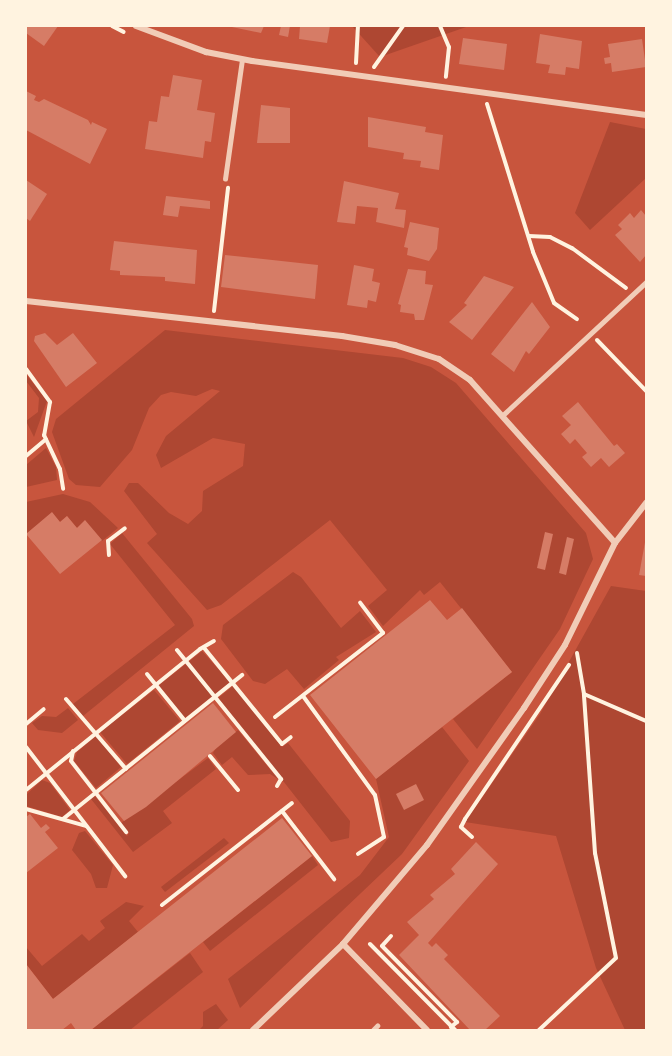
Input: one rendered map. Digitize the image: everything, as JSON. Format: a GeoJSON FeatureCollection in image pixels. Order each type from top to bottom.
{"type":"FeatureCollection","features":[{"type":"Feature","properties":{"kind":"street"},"geometry":{"type":"LineString","coordinates":[[136,26],[206,52],[242,60],[646,115]]}},
{"type":"Feature","properties":{"kind":"street"},"geometry":{"type":"LineString","coordinates":[[26,300],[395,345],[453,366],[503,415],[615,543]]}},
{"type":"Feature","properties":{"kind":"street"},"geometry":{"type":"LineString","coordinates":[[253,1030],[343,944],[400,880],[524,708],[565,645],[615,543],[646,503]]}},
{"type":"Feature","properties":{"kind":"street"},"geometry":{"type":"LineString","coordinates":[[343,944],[427,1030]]}},
{"type":"Feature","properties":{"kind":"lane"},"geometry":{"type":"LineString","coordinates":[[225,179],[242,60]]}},
{"type":"Feature","properties":{"kind":"lane"},"geometry":{"type":"LineString","coordinates":[[503,415],[646,282]]}},
{"type":"Feature","properties":{"kind":"path"},"geometry":{"type":"LineString","coordinates":[[356,75],[358,26]]}},
{"type":"Feature","properties":{"kind":"path"},"geometry":{"type":"LineString","coordinates":[[374,68],[403,26]]}},
{"type":"Feature","properties":{"kind":"path"},"geometry":{"type":"LineString","coordinates":[[440,26],[449,47],[446,78]]}},
{"type":"Feature","properties":{"kind":"path"},"geometry":{"type":"LineString","coordinates":[[486,103],[529,236],[554,303],[577,320]]}},
{"type":"Feature","properties":{"kind":"path"},"geometry":{"type":"LineString","coordinates":[[214,312],[230,196]]}},
{"type":"Feature","properties":{"kind":"path"},"geometry":{"type":"LineString","coordinates":[[529,236],[550,237],[572,248],[634,294]]}},
{"type":"Feature","properties":{"kind":"path"},"geometry":{"type":"LineString","coordinates":[[595,338],[646,391]]}},
{"type":"Feature","properties":{"kind":"path"},"geometry":{"type":"LineString","coordinates":[[26,369],[50,402],[46,439],[60,469],[63,489]]}},
{"type":"Feature","properties":{"kind":"path"},"geometry":{"type":"LineString","coordinates":[[26,456],[46,439]]}},
{"type":"Feature","properties":{"kind":"path"},"geometry":{"type":"LineString","coordinates":[[109,555],[108,541],[125,528]]}},
{"type":"Feature","properties":{"kind":"path"},"geometry":{"type":"LineString","coordinates":[[275,717],[383,633],[360,603]]}},
{"type":"Feature","properties":{"kind":"path"},"geometry":{"type":"LineString","coordinates":[[26,790],[155,684],[214,641]]}},
{"type":"Feature","properties":{"kind":"path"},"geometry":{"type":"LineString","coordinates":[[472,837],[461,827],[465,819],[576,655],[581,643]]}},
{"type":"Feature","properties":{"kind":"path"},"geometry":{"type":"LineString","coordinates":[[205,648],[282,744],[291,737]]}},
{"type":"Feature","properties":{"kind":"path"},"geometry":{"type":"LineString","coordinates":[[177,650],[281,779],[277,786]]}},
{"type":"Feature","properties":{"kind":"path"},"geometry":{"type":"LineString","coordinates":[[539,1030],[616,958],[595,853],[584,693],[576,655]]}},
{"type":"Feature","properties":{"kind":"path"},"geometry":{"type":"LineString","coordinates":[[147,674],[185,721]]}},
{"type":"Feature","properties":{"kind":"path"},"geometry":{"type":"LineString","coordinates":[[63,819],[242,675]]}},
{"type":"Feature","properties":{"kind":"path"},"geometry":{"type":"LineString","coordinates":[[584,693],[646,721]]}},
{"type":"Feature","properties":{"kind":"path"},"geometry":{"type":"LineString","coordinates":[[303,696],[375,795],[384,837],[358,854]]}},
{"type":"Feature","properties":{"kind":"path"},"geometry":{"type":"LineString","coordinates":[[66,699],[126,769]]}},
{"type":"Feature","properties":{"kind":"path"},"geometry":{"type":"LineString","coordinates":[[314,710],[318,706]]}},
{"type":"Feature","properties":{"kind":"path"},"geometry":{"type":"LineString","coordinates":[[26,724],[44,709]]}},
{"type":"Feature","properties":{"kind":"path"},"geometry":{"type":"LineString","coordinates":[[26,748],[125,876]]}},
{"type":"Feature","properties":{"kind":"path"},"geometry":{"type":"LineString","coordinates":[[73,751],[71,761],[126,832]]}},
{"type":"Feature","properties":{"kind":"path"},"geometry":{"type":"LineString","coordinates":[[210,756],[238,790]]}},
{"type":"Feature","properties":{"kind":"path"},"geometry":{"type":"LineString","coordinates":[[162,905],[292,803]]}},
{"type":"Feature","properties":{"kind":"path"},"geometry":{"type":"LineString","coordinates":[[26,809],[87,826]]}},
{"type":"Feature","properties":{"kind":"path"},"geometry":{"type":"LineString","coordinates":[[282,811],[334,879]]}},
{"type":"Feature","properties":{"kind":"path"},"geometry":{"type":"LineString","coordinates":[[370,944],[453,1029],[457,1022],[382,946],[391,936]]}},
{"type":"Feature","properties":{"kind":"shaded area"},"geometry":{"type":"Polygon","coordinates":[[[352,26],[469,26],[380,57],[352,26]]]}},
{"type":"Feature","properties":{"kind":"shaded area"},"geometry":{"type":"Polygon","coordinates":[[[610,122],[646,129],[646,178],[590,230],[575,213],[610,122]]]}},
{"type":"Feature","properties":{"kind":"shaded area"},"geometry":{"type":"Polygon","coordinates":[[[165,330],[403,358],[431,367],[456,383],[586,533],[593,559],[560,629],[477,749],[453,719],[512,672],[440,582],[424,595],[420,590],[383,626],[368,606],[387,590],[330,520],[221,605],[207,610],[147,543],[157,534],[124,491],[129,483],[138,483],[169,513],[188,524],[202,511],[203,491],[243,466],[245,444],[213,438],[161,468],[156,455],[166,436],[220,391],[212,389],[196,396],[171,392],[161,395],[149,408],[132,450],[100,487],[76,485],[69,479],[52,432],[56,419],[165,330]]]}},
{"type":"Feature","properties":{"kind":"shaded area"},"geometry":{"type":"Polygon","coordinates":[[[26,374],[47,401],[34,437],[26,421],[38,412],[39,398],[26,381],[26,374]]]}},
{"type":"Feature","properties":{"kind":"shaded area"},"geometry":{"type":"Polygon","coordinates":[[[46,448],[56,467],[57,480],[26,487],[26,465],[46,448]]]}},
{"type":"Feature","properties":{"kind":"shaded area"},"geometry":{"type":"Polygon","coordinates":[[[63,494],[90,502],[118,528],[102,541],[85,521],[77,528],[67,516],[60,522],[52,513],[26,534],[26,502],[63,494]]]}},
{"type":"Feature","properties":{"kind":"shaded area"},"geometry":{"type":"Polygon","coordinates":[[[122,533],[192,619],[194,626],[83,716],[73,704],[175,625],[110,544],[122,533]]]}},
{"type":"Feature","properties":{"kind":"shaded area"},"geometry":{"type":"Polygon","coordinates":[[[293,572],[301,577],[341,628],[360,611],[376,632],[336,657],[339,660],[304,689],[287,669],[265,684],[253,681],[221,639],[223,625],[293,572]]]}},
{"type":"Feature","properties":{"kind":"shaded area"},"geometry":{"type":"Polygon","coordinates":[[[611,586],[646,591],[646,1030],[625,1030],[596,968],[556,836],[465,822],[540,714],[611,586]]]}},
{"type":"Feature","properties":{"kind":"shaded area"},"geometry":{"type":"Polygon","coordinates":[[[202,651],[230,682],[185,718],[158,686],[202,651]]]}},
{"type":"Feature","properties":{"kind":"shaded area"},"geometry":{"type":"Polygon","coordinates":[[[233,686],[282,747],[288,743],[350,821],[349,838],[331,842],[218,698],[233,686]]]}},
{"type":"Feature","properties":{"kind":"shaded area"},"geometry":{"type":"Polygon","coordinates":[[[154,690],[180,721],[127,764],[100,732],[154,690]]]}},
{"type":"Feature","properties":{"kind":"shaded area"},"geometry":{"type":"Polygon","coordinates":[[[68,708],[78,720],[62,733],[38,730],[32,723],[42,716],[56,717],[68,708]]]}},
{"type":"Feature","properties":{"kind":"shaded area"},"geometry":{"type":"Polygon","coordinates":[[[442,727],[469,761],[402,854],[240,1008],[228,979],[360,875],[389,837],[376,779],[442,727]]]}},
{"type":"Feature","properties":{"kind":"shaded area"},"geometry":{"type":"Polygon","coordinates":[[[238,730],[278,779],[270,774],[248,775],[232,757],[222,765],[213,753],[238,730]]]}},
{"type":"Feature","properties":{"kind":"shaded area"},"geometry":{"type":"Polygon","coordinates":[[[96,736],[121,767],[96,788],[74,761],[77,752],[96,736]]]}},
{"type":"Feature","properties":{"kind":"shaded area"},"geometry":{"type":"Polygon","coordinates":[[[208,758],[216,769],[163,811],[172,823],[133,852],[91,799],[95,796],[127,836],[129,833],[121,823],[208,758]]]}},
{"type":"Feature","properties":{"kind":"shaded area"},"geometry":{"type":"Polygon","coordinates":[[[42,780],[50,783],[70,810],[62,817],[26,806],[26,795],[42,780]]]}},
{"type":"Feature","properties":{"kind":"shaded area"},"geometry":{"type":"Polygon","coordinates":[[[85,831],[113,865],[107,888],[96,888],[91,874],[72,850],[79,833],[85,831]]]}},
{"type":"Feature","properties":{"kind":"shaded area"},"geometry":{"type":"Polygon","coordinates":[[[224,838],[229,843],[165,892],[161,887],[224,838]]]}},
{"type":"Feature","properties":{"kind":"shaded area"},"geometry":{"type":"Polygon","coordinates":[[[312,856],[318,865],[210,951],[203,942],[312,856]]]}},
{"type":"Feature","properties":{"kind":"shaded area"},"geometry":{"type":"Polygon","coordinates":[[[126,902],[144,906],[129,921],[138,932],[53,999],[26,964],[26,947],[42,966],[82,934],[89,941],[105,928],[100,921],[126,902]]]}},
{"type":"Feature","properties":{"kind":"shaded area"},"geometry":{"type":"Polygon","coordinates":[[[190,953],[203,972],[130,1030],[91,1030],[190,953]]]}},
{"type":"Feature","properties":{"kind":"shaded area"},"geometry":{"type":"Polygon","coordinates":[[[216,1004],[228,1020],[217,1030],[199,1030],[203,1026],[203,1012],[216,1004]]]}},
{"type":"Feature","properties":{"kind":"building"},"geometry":{"type":"Polygon","coordinates":[[[26,26],[58,26],[44,46],[26,33],[26,26]]]}},
{"type":"Feature","properties":{"kind":"building"},"geometry":{"type":"Polygon","coordinates":[[[227,26],[264,26],[261,33],[227,26]]]}},
{"type":"Feature","properties":{"kind":"building"},"geometry":{"type":"Polygon","coordinates":[[[281,26],[290,26],[288,37],[279,35],[281,26]]]}},
{"type":"Feature","properties":{"kind":"building"},"geometry":{"type":"Polygon","coordinates":[[[300,26],[330,26],[327,43],[299,39],[300,26]]]}},
{"type":"Feature","properties":{"kind":"building"},"geometry":{"type":"Polygon","coordinates":[[[540,34],[582,41],[579,69],[566,67],[565,75],[548,73],[550,65],[536,63],[540,34]]]}},
{"type":"Feature","properties":{"kind":"building"},"geometry":{"type":"Polygon","coordinates":[[[463,38],[507,44],[504,70],[459,64],[463,38]]]}},
{"type":"Feature","properties":{"kind":"building"},"geometry":{"type":"Polygon","coordinates":[[[642,39],[646,67],[612,72],[611,63],[605,64],[604,58],[610,57],[608,44],[642,39]]]}},
{"type":"Feature","properties":{"kind":"building"},"geometry":{"type":"Polygon","coordinates":[[[173,75],[202,80],[197,110],[215,113],[211,142],[205,141],[203,158],[145,149],[149,121],[157,122],[161,96],[169,97],[173,75]]]}},
{"type":"Feature","properties":{"kind":"building"},"geometry":{"type":"Polygon","coordinates":[[[26,91],[36,96],[34,100],[39,102],[44,99],[88,120],[91,125],[92,122],[107,129],[90,164],[26,130],[26,91]]]}},
{"type":"Feature","properties":{"kind":"building"},"geometry":{"type":"Polygon","coordinates":[[[261,105],[290,108],[290,143],[257,143],[261,105]]]}},
{"type":"Feature","properties":{"kind":"building"},"geometry":{"type":"Polygon","coordinates":[[[368,117],[426,127],[425,132],[443,135],[439,170],[420,167],[421,161],[403,159],[404,153],[368,147],[368,117]]]}},
{"type":"Feature","properties":{"kind":"building"},"geometry":{"type":"Polygon","coordinates":[[[26,180],[47,194],[30,221],[26,218],[26,180]]]}},
{"type":"Feature","properties":{"kind":"building"},"geometry":{"type":"Polygon","coordinates":[[[344,181],[399,193],[395,209],[406,210],[404,228],[376,222],[378,208],[357,206],[355,224],[337,222],[344,181]]]}},
{"type":"Feature","properties":{"kind":"building"},"geometry":{"type":"Polygon","coordinates":[[[166,196],[210,201],[210,209],[180,206],[178,217],[163,215],[166,196]]]}},
{"type":"Feature","properties":{"kind":"building"},"geometry":{"type":"Polygon","coordinates":[[[641,210],[646,216],[646,255],[640,262],[615,235],[622,229],[618,225],[630,213],[634,218],[641,210]]]}},
{"type":"Feature","properties":{"kind":"building"},"geometry":{"type":"Polygon","coordinates":[[[410,222],[439,228],[437,249],[429,261],[407,255],[408,248],[404,247],[410,222]]]}},
{"type":"Feature","properties":{"kind":"building"},"geometry":{"type":"Polygon","coordinates":[[[114,241],[197,250],[195,284],[165,281],[165,277],[120,275],[120,271],[110,270],[114,241]]]}},
{"type":"Feature","properties":{"kind":"building"},"geometry":{"type":"Polygon","coordinates":[[[225,255],[318,265],[315,299],[221,287],[225,255]]]}},
{"type":"Feature","properties":{"kind":"building"},"geometry":{"type":"Polygon","coordinates":[[[354,265],[374,269],[372,281],[380,283],[376,302],[368,300],[367,308],[347,305],[354,265]]]}},
{"type":"Feature","properties":{"kind":"building"},"geometry":{"type":"Polygon","coordinates":[[[408,269],[426,271],[425,284],[433,285],[424,320],[415,320],[414,314],[400,312],[401,305],[398,304],[408,269]]]}},
{"type":"Feature","properties":{"kind":"building"},"geometry":{"type":"Polygon","coordinates":[[[484,276],[514,287],[472,340],[449,322],[467,305],[464,303],[484,276]]]}},
{"type":"Feature","properties":{"kind":"building"},"geometry":{"type":"Polygon","coordinates":[[[532,302],[550,327],[529,354],[526,351],[514,372],[491,354],[532,302]]]}},
{"type":"Feature","properties":{"kind":"building"},"geometry":{"type":"Polygon","coordinates":[[[45,333],[57,345],[73,333],[97,363],[66,387],[34,341],[35,336],[45,333]]]}},
{"type":"Feature","properties":{"kind":"building"},"geometry":{"type":"Polygon","coordinates":[[[578,402],[614,446],[617,444],[625,453],[609,467],[601,458],[591,467],[582,457],[587,453],[575,439],[570,444],[561,434],[571,425],[562,416],[578,402]]]}},
{"type":"Feature","properties":{"kind":"building"},"geometry":{"type":"Polygon","coordinates":[[[52,512],[60,522],[67,516],[77,528],[85,520],[102,540],[60,574],[26,534],[52,512]]]}},
{"type":"Feature","properties":{"kind":"building"},"geometry":{"type":"Polygon","coordinates":[[[545,532],[553,534],[545,570],[537,568],[545,532]]]}},
{"type":"Feature","properties":{"kind":"building"},"geometry":{"type":"Polygon","coordinates":[[[567,537],[574,539],[566,575],[559,573],[567,537]]]}},
{"type":"Feature","properties":{"kind":"building"},"geometry":{"type":"Polygon","coordinates":[[[646,537],[646,576],[639,575],[646,537]]]}},
{"type":"Feature","properties":{"kind":"building"},"geometry":{"type":"Polygon","coordinates":[[[430,600],[447,620],[462,608],[512,672],[376,779],[310,695],[430,600]]]}},
{"type":"Feature","properties":{"kind":"building"},"geometry":{"type":"Polygon","coordinates":[[[213,703],[236,732],[146,807],[124,821],[101,793],[213,703]]]}},
{"type":"Feature","properties":{"kind":"building"},"geometry":{"type":"Polygon","coordinates":[[[416,784],[424,800],[404,810],[396,794],[416,784]]]}},
{"type":"Feature","properties":{"kind":"building"},"geometry":{"type":"Polygon","coordinates":[[[30,814],[41,828],[46,824],[50,828],[45,832],[58,848],[26,873],[26,817],[30,814]]]}},
{"type":"Feature","properties":{"kind":"building"},"geometry":{"type":"Polygon","coordinates":[[[282,818],[312,856],[91,1030],[76,1030],[71,1023],[62,1030],[26,1030],[26,964],[53,999],[282,818]]]}},
{"type":"Feature","properties":{"kind":"building"},"geometry":{"type":"Polygon","coordinates":[[[476,842],[498,864],[428,943],[432,947],[436,943],[448,955],[444,959],[500,1016],[485,1030],[470,1030],[399,955],[419,935],[407,922],[434,899],[430,895],[455,874],[451,869],[476,842]]]}}]}
